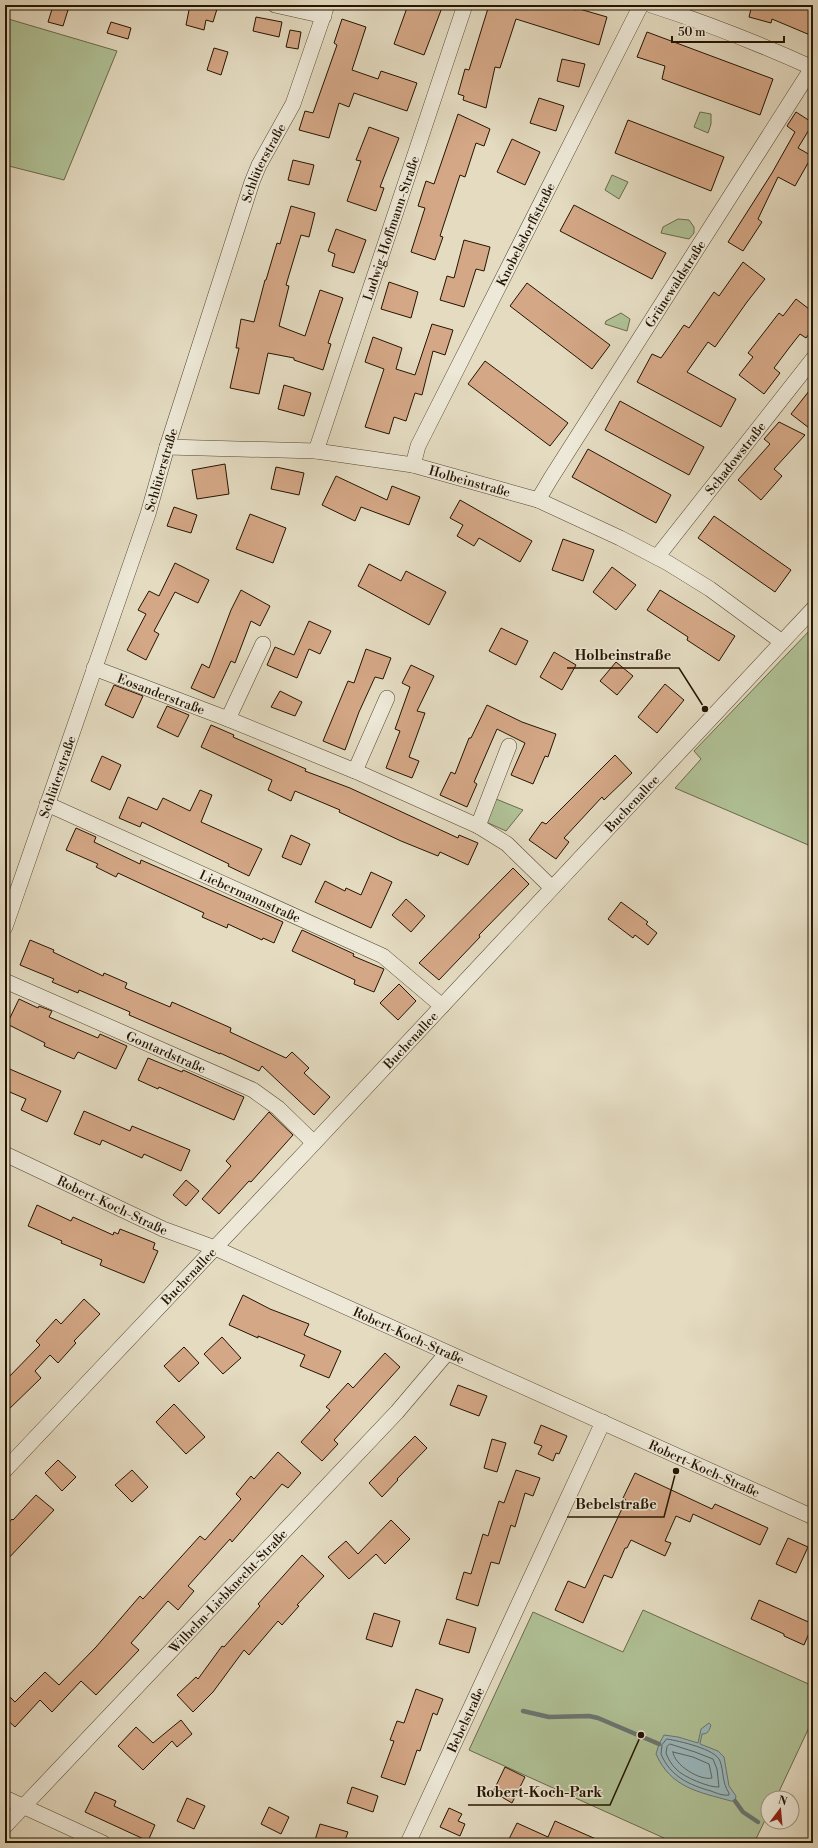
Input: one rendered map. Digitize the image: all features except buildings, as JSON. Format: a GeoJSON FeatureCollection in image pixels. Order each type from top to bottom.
{"type":"FeatureCollection","features":[{"type":"Feature","properties":{"kind":"street","name":"Schlüterstraße"},"geometry":{"type":"LineString","coordinates":[[5,928],[148,514],[167,447],[252,182],[259,165],[293,104],[326,10],[275,5]]}},
{"type":"Feature","properties":{"kind":"street","name":"Ludwig-Hoffmann-Straße"},"geometry":{"type":"LineString","coordinates":[[316,451],[465,5]]}},
{"type":"Feature","properties":{"kind":"street","name":"Knobelsdorffstraße"},"geometry":{"type":"LineString","coordinates":[[413,465],[418,446],[641,5]]}},
{"type":"Feature","properties":{"kind":"street"},"geometry":{"type":"LineString","coordinates":[[651,5],[742,37],[813,68]]}},
{"type":"Feature","properties":{"kind":"street","name":"Grünewaldstraße"},"geometry":{"type":"LineString","coordinates":[[538,500],[813,68]]}},
{"type":"Feature","properties":{"kind":"street","name":"Schadowstraße"},"geometry":{"type":"LineString","coordinates":[[657,557],[813,359]]}},
{"type":"Feature","properties":{"kind":"street","name":"Holbeinstraße"},"geometry":{"type":"LineString","coordinates":[[167,447],[316,451],[413,465],[461,477],[538,500],[657,557],[710,589],[782,642]]}},
{"type":"Feature","properties":{"kind":"street","name":"Buchenallee"},"geometry":{"type":"LineString","coordinates":[[5,1470],[314,1143],[813,609]]}},
{"type":"Feature","properties":{"kind":"street"},"geometry":{"type":"LineString","coordinates":[[228,719],[263,644]]}},
{"type":"Feature","properties":{"kind":"street","name":"Eosanderstraße"},"geometry":{"type":"LineString","coordinates":[[94,668],[228,719],[355,771],[478,826],[507,844],[552,888]]}},
{"type":"Feature","properties":{"kind":"street"},"geometry":{"type":"LineString","coordinates":[[355,771],[387,698]]}},
{"type":"Feature","properties":{"kind":"street"},"geometry":{"type":"LineString","coordinates":[[478,826],[509,746]]}},
{"type":"Feature","properties":{"kind":"street","name":"Liebermannstraße"},"geometry":{"type":"LineString","coordinates":[[47,804],[383,956],[442,1006]]}},
{"type":"Feature","properties":{"kind":"street","name":"Gontardstraße"},"geometry":{"type":"LineString","coordinates":[[5,981],[253,1090],[278,1108],[314,1143]]}},
{"type":"Feature","properties":{"kind":"street","name":"Robert-Koch-Straße"},"geometry":{"type":"LineString","coordinates":[[5,1154],[163,1229],[215,1248],[813,1518]]}},
{"type":"Feature","properties":{"kind":"street","name":"Wilhelm-Liebknecht-Straße"},"geometry":{"type":"LineString","coordinates":[[5,1826],[398,1412],[447,1352]]}},
{"type":"Feature","properties":{"kind":"street","name":"Bebelstraße"},"geometry":{"type":"LineString","coordinates":[[413,1842],[603,1422]]}},
{"type":"Feature","properties":{"kind":"street"},"geometry":{"type":"LineString","coordinates":[[5,1798],[103,1843]]}},
{"type":"Feature","properties":{"kind":"green space"},"geometry":{"type":"Polygon","coordinates":[[[5,18],[117,51],[64,180],[5,165],[5,18]]]}},
{"type":"Feature","properties":{"kind":"green space"},"geometry":{"type":"Polygon","coordinates":[[[700,112],[711,114],[711,124],[708,133],[694,127],[700,112]]]}},
{"type":"Feature","properties":{"kind":"green space"},"geometry":{"type":"Polygon","coordinates":[[[612,175],[628,182],[619,199],[605,190],[612,175]]]}},
{"type":"Feature","properties":{"kind":"green space"},"geometry":{"type":"Polygon","coordinates":[[[678,219],[689,220],[694,227],[694,233],[689,239],[661,233],[663,227],[678,219]]]}},
{"type":"Feature","properties":{"kind":"green space"},"geometry":{"type":"Polygon","coordinates":[[[621,313],[630,319],[627,331],[605,324],[606,321],[621,313]]]}},
{"type":"Feature","properties":{"kind":"green space"},"geometry":{"type":"Polygon","coordinates":[[[813,627],[813,847],[675,788],[701,759],[694,751],[813,627]]]}},
{"type":"Feature","properties":{"kind":"green space"},"geometry":{"type":"Polygon","coordinates":[[[496,799],[523,810],[506,831],[486,822],[496,799]]]}},
{"type":"Feature","properties":{"kind":"green space"},"geometry":{"type":"Polygon","coordinates":[[[643,1610],[813,1686],[813,1719],[780,1790],[760,1790],[760,1830],[754,1843],[675,1843],[469,1750],[533,1612],[623,1652],[643,1610]]]}},
{"type":"Feature","properties":{"kind":"water"},"geometry":{"type":"Polygon","coordinates":[[[709,1723],[711,1725],[710,1729],[707,1733],[702,1734],[700,1744],[718,1751],[724,1757],[729,1786],[736,1796],[735,1801],[708,1795],[687,1787],[670,1774],[662,1765],[656,1754],[664,1735],[678,1737],[698,1743],[701,1729],[709,1723]]]}},
{"type":"Feature","properties":{"kind":"waterway"},"geometry":{"type":"LineString","coordinates":[[523,1711],[549,1717],[589,1716],[598,1718],[659,1744]]}},
{"type":"Feature","properties":{"kind":"waterway"},"geometry":{"type":"LineString","coordinates":[[735,1801],[743,1812],[758,1822]]}},
{"type":"Feature","properties":{"kind":"place","name":"Holbeinstraße"},"geometry":{"type":"Point","coordinates":[705,709]}},
{"type":"Feature","properties":{"kind":"place","name":"Bebelstraße"},"geometry":{"type":"Point","coordinates":[676,1471]}},
{"type":"Feature","properties":{"kind":"place","name":"Robert-Koch-Park"},"geometry":{"type":"Point","coordinates":[641,1735]}}]}
